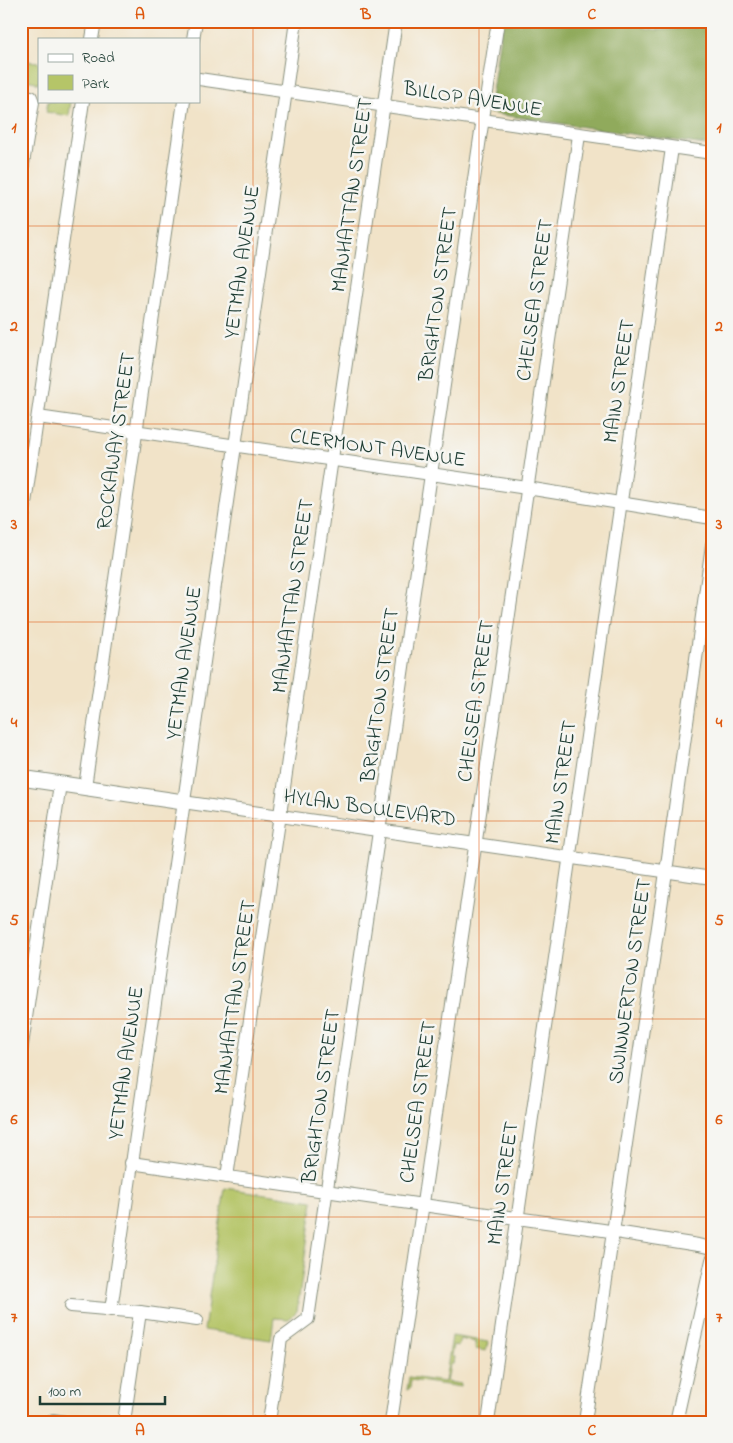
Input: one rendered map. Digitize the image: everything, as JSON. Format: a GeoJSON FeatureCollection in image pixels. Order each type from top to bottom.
{"type":"FeatureCollection","features":[{"type":"Feature","properties":{"kind":"main road","name":"HYLAN BOULEVARD"},"geometry":{"type":"LineString","coordinates":[[21,778],[183,802]]}},
{"type":"Feature","properties":{"kind":"street"},"geometry":{"type":"LineString","coordinates":[[92,38],[95,21]]}},
{"type":"Feature","properties":{"kind":"street"},"geometry":{"type":"LineString","coordinates":[[193,38],[196,21]]}},
{"type":"Feature","properties":{"kind":"street","name":"YETMAN AVENUE"},"geometry":{"type":"LineString","coordinates":[[111,1310],[296,21]]}},
{"type":"Feature","properties":{"kind":"street","name":"MANHATTAN STREET"},"geometry":{"type":"LineString","coordinates":[[227,1177],[396,21]]}},
{"type":"Feature","properties":{"kind":"street","name":"BRIGHTON STREET"},"geometry":{"type":"LineString","coordinates":[[269,1422],[281,1339],[308,1319],[498,21]]}},
{"type":"Feature","properties":{"kind":"street","name":"BILLOP AVENUE"},"geometry":{"type":"LineString","coordinates":[[200,78],[712,154]]}},
{"type":"Feature","properties":{"kind":"street"},"geometry":{"type":"LineString","coordinates":[[21,96],[31,97],[33,102],[21,176]]}},
{"type":"Feature","properties":{"kind":"street"},"geometry":{"type":"LineString","coordinates":[[22,523],[26,465],[38,417],[84,102]]}},
{"type":"Feature","properties":{"kind":"street","name":"ROCKAWAY STREET"},"geometry":{"type":"LineString","coordinates":[[85,787],[184,102]]}},
{"type":"Feature","properties":{"kind":"street","name":"CHELSEA STREET"},"geometry":{"type":"LineString","coordinates":[[391,1422],[579,135]]}},
{"type":"Feature","properties":{"kind":"street","name":"MAIN STREET"},"geometry":{"type":"LineString","coordinates":[[488,1422],[672,148]]}},
{"type":"Feature","properties":{"kind":"street","name":"CLERMONT AVENUE"},"geometry":{"type":"LineString","coordinates":[[38,417],[527,488],[712,518]]}},
{"type":"Feature","properties":{"kind":"street","name":"SWINNERTON STREET"},"geometry":{"type":"LineString","coordinates":[[585,1422],[712,545]]}},
{"type":"Feature","properties":{"kind":"street"},"geometry":{"type":"LineString","coordinates":[[21,1052],[26,982],[60,784]]}},
{"type":"Feature","properties":{"kind":"street","name":"HYLAN BOULEVARD"},"geometry":{"type":"LineString","coordinates":[[183,802],[712,878]]}},
{"type":"Feature","properties":{"kind":"street"},"geometry":{"type":"LineString","coordinates":[[131,1163],[613,1231],[712,1248]]}},
{"type":"Feature","properties":{"kind":"street"},"geometry":{"type":"LineString","coordinates":[[676,1422],[712,1260]]}},
{"type":"Feature","properties":{"kind":"street"},"geometry":{"type":"LineString","coordinates":[[71,1306],[140,1312],[197,1320]]}},
{"type":"Feature","properties":{"kind":"street"},"geometry":{"type":"LineString","coordinates":[[124,1422],[140,1312]]}},
{"type":"Feature","properties":{"kind":"green space"},"geometry":{"type":"Polygon","coordinates":[[[502,21],[636,21],[645,28],[659,30],[694,28],[712,21],[712,146],[489,113],[502,21]]]}},
{"type":"Feature","properties":{"kind":"green space"},"geometry":{"type":"Polygon","coordinates":[[[27,47],[26,61],[38,62],[38,84],[21,79],[24,49],[27,47]]]}},
{"type":"Feature","properties":{"kind":"green space"},"geometry":{"type":"Polygon","coordinates":[[[48,102],[71,102],[69,116],[46,112],[48,102]]]}},
{"type":"Feature","properties":{"kind":"green space"},"geometry":{"type":"Polygon","coordinates":[[[225,1188],[313,1201],[297,1311],[289,1319],[274,1318],[271,1340],[204,1330],[225,1188]]]}},
{"type":"Feature","properties":{"kind":"green space"},"geometry":{"type":"Polygon","coordinates":[[[452,1336],[488,1342],[486,1351],[476,1349],[475,1342],[460,1339],[458,1346],[453,1345],[451,1356],[454,1357],[453,1364],[450,1364],[447,1382],[461,1384],[461,1387],[411,1380],[410,1388],[407,1390],[409,1377],[445,1382],[452,1336]]]}}]}
